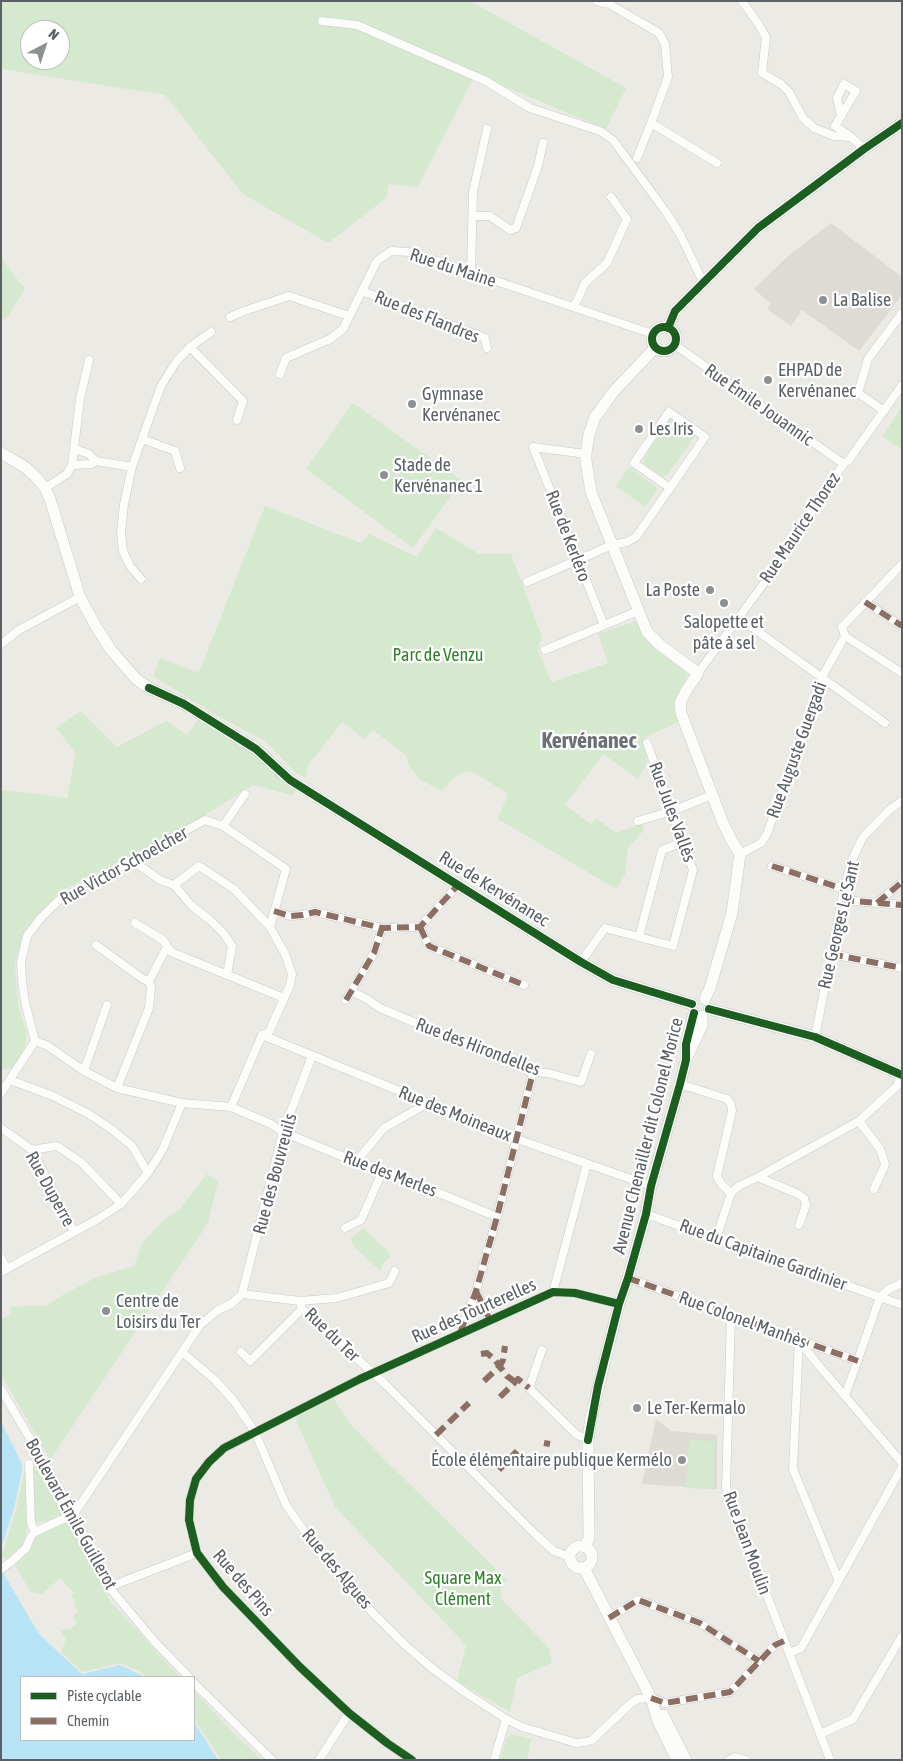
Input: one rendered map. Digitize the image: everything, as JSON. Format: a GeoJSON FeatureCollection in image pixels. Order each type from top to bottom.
{"type":"FeatureCollection","features":[{"type":"Feature","properties":{"kind":"street"},"geometry":{"type":"LineString","coordinates":[[597,1],[610,3],[659,33],[665,44],[668,77],[637,158]]}},
{"type":"Feature","properties":{"kind":"street"},"geometry":{"type":"LineString","coordinates":[[742,1],[766,37],[762,73],[789,92],[803,118],[814,128],[834,136],[851,138]]}},
{"type":"Feature","properties":{"kind":"street"},"geometry":{"type":"LineString","coordinates":[[322,21],[356,24],[486,81],[530,108],[600,131],[613,140],[666,212],[680,234],[704,282]]}},
{"type":"Feature","properties":{"kind":"street"},"geometry":{"type":"LineString","coordinates":[[841,116],[835,126],[864,149]]}},
{"type":"Feature","properties":{"kind":"street"},"geometry":{"type":"LineString","coordinates":[[652,123],[717,163]]}},
{"type":"Feature","properties":{"kind":"street"},"geometry":{"type":"LineString","coordinates":[[668,328],[675,311],[758,228],[902,123]]}},
{"type":"Feature","properties":{"kind":"street"},"geometry":{"type":"LineString","coordinates":[[471,273],[474,216],[473,192],[487,129]]}},
{"type":"Feature","properties":{"kind":"street"},"geometry":{"type":"LineString","coordinates":[[474,216],[490,216],[510,230],[516,228],[538,166],[543,144]]}},
{"type":"Feature","properties":{"kind":"street"},"geometry":{"type":"LineString","coordinates":[[574,307],[585,283],[607,263],[627,219],[611,197]]}},
{"type":"Feature","properties":{"kind":"street","name":"Rue du Maine"},"geometry":{"type":"LineString","coordinates":[[280,374],[286,358],[330,339],[343,329],[377,261],[391,251],[410,252],[653,334]]}},
{"type":"Feature","properties":{"kind":"street","name":"Rue des Flandres"},"geometry":{"type":"LineString","coordinates":[[362,291],[485,338],[487,348]]}},
{"type":"Feature","properties":{"kind":"street"},"geometry":{"type":"LineString","coordinates":[[230,318],[244,311],[289,296],[349,316]]}},
{"type":"Feature","properties":{"kind":"street"},"geometry":{"type":"LineString","coordinates":[[884,411],[858,393],[868,359],[902,313]]}},
{"type":"Feature","properties":{"kind":"street"},"geometry":{"type":"LineString","coordinates":[[668,328],[674,333],[676,337],[675,345],[666,351],[655,348],[652,339],[657,329],[668,328]]}},
{"type":"Feature","properties":{"kind":"street"},"geometry":{"type":"LineString","coordinates":[[141,580],[130,566],[123,550],[121,532],[124,504],[132,467],[161,386],[176,362],[190,347],[211,332]]}},
{"type":"Feature","properties":{"kind":"street","name":"Rue Émile Jouannic"},"geometry":{"type":"LineString","coordinates":[[675,345],[838,460],[844,462]]}},
{"type":"Feature","properties":{"kind":"street"},"geometry":{"type":"LineString","coordinates":[[190,347],[243,401],[237,420]]}},
{"type":"Feature","properties":{"kind":"street"},"geometry":{"type":"LineString","coordinates":[[655,348],[615,390],[595,417],[589,434],[586,454],[587,475],[591,492],[647,632],[653,640],[698,673],[680,703],[681,713],[712,795],[732,841],[740,854]]}},
{"type":"Feature","properties":{"kind":"street"},"geometry":{"type":"LineString","coordinates":[[1,453],[25,468],[45,488],[67,474],[72,464],[75,449],[80,399],[89,360]]}},
{"type":"Feature","properties":{"kind":"street","name":"Rue Maurice Thorez"},"geometry":{"type":"LineString","coordinates":[[698,673],[773,571],[844,462],[848,461],[902,385]]}},
{"type":"Feature","properties":{"kind":"street"},"geometry":{"type":"LineString","coordinates":[[527,582],[636,537],[670,488],[705,437],[669,412],[634,463],[670,488]]}},
{"type":"Feature","properties":{"kind":"street"},"geometry":{"type":"LineString","coordinates":[[142,439],[175,451],[180,468]]}},
{"type":"Feature","properties":{"kind":"street","name":"Rue de Kerléro"},"geometry":{"type":"LineString","coordinates":[[586,454],[533,447],[604,625]]}},
{"type":"Feature","properties":{"kind":"street"},"geometry":{"type":"LineString","coordinates":[[75,449],[89,454],[96,461],[132,467]]}},
{"type":"Feature","properties":{"kind":"street"},"geometry":{"type":"LineString","coordinates":[[72,464],[91,464],[96,461]]}},
{"type":"Feature","properties":{"kind":"street","name":"Rue de Kervénanec"},"geometry":{"type":"LineString","coordinates":[[45,488],[80,597],[94,625],[111,650],[136,679],[149,688],[184,704],[256,749],[290,780],[581,962],[613,980],[701,1008],[815,1037],[901,1075]]}},
{"type":"Feature","properties":{"kind":"street"},"geometry":{"type":"LineString","coordinates":[[902,564],[865,602],[902,626]]}},
{"type":"Feature","properties":{"kind":"street"},"geometry":{"type":"LineString","coordinates":[[1,644],[19,630],[80,597]]}},
{"type":"Feature","properties":{"kind":"street","name":"Rue Auguste Guergadi"},"geometry":{"type":"LineString","coordinates":[[740,854],[761,843],[766,834],[822,677],[845,636],[842,627],[865,602]]}},
{"type":"Feature","properties":{"kind":"street"},"geometry":{"type":"LineString","coordinates":[[545,650],[638,610]]}},
{"type":"Feature","properties":{"kind":"street"},"geometry":{"type":"LineString","coordinates":[[740,618],[885,722]]}},
{"type":"Feature","properties":{"kind":"street"},"geometry":{"type":"LineString","coordinates":[[845,636],[902,673]]}},
{"type":"Feature","properties":{"kind":"street","name":"Rue Jules Vallès"},"geometry":{"type":"LineString","coordinates":[[581,962],[605,928],[673,946],[693,870],[647,743]]}},
{"type":"Feature","properties":{"kind":"street"},"geometry":{"type":"LineString","coordinates":[[223,826],[245,794]]}},
{"type":"Feature","properties":{"kind":"street"},"geometry":{"type":"LineString","coordinates":[[638,821],[672,811],[712,795]]}},
{"type":"Feature","properties":{"kind":"street","name":"Rue Georges Le Sant"},"geometry":{"type":"LineString","coordinates":[[815,1037],[830,954],[852,860],[863,837],[889,810],[902,802]]}},
{"type":"Feature","properties":{"kind":"street","name":"Rue Victor Schoelcher"},"geometry":{"type":"LineString","coordinates":[[35,1041],[25,1002],[21,962],[27,936],[40,918],[59,900],[205,820],[223,826],[286,869],[270,927]]}},
{"type":"Feature","properties":{"kind":"street"},"geometry":{"type":"LineString","coordinates":[[639,937],[662,850],[684,842]]}},
{"type":"Feature","properties":{"kind":"street","name":"Avenue Chenailler dit Colonel Morice"},"geometry":{"type":"LineString","coordinates":[[584,1568],[592,1558],[590,1551],[584,1547],[589,1538],[588,1440],[598,1386],[680,1084],[686,1060],[686,1044],[710,988],[732,913],[740,854]]}},
{"type":"Feature","properties":{"kind":"street"},"geometry":{"type":"LineString","coordinates":[[134,858],[139,865],[160,880],[174,885],[192,906],[224,934],[232,946],[227,975]]}},
{"type":"Feature","properties":{"kind":"street"},"geometry":{"type":"LineString","coordinates":[[1,1093],[35,1041],[48,1046],[84,1071],[117,1088],[182,1104],[231,1106],[262,1035],[268,1032],[284,998],[290,985],[292,974],[285,954],[270,927],[234,889],[199,866],[174,885]]}},
{"type":"Feature","properties":{"kind":"street"},"geometry":{"type":"LineString","coordinates":[[772,866],[844,889]]}},
{"type":"Feature","properties":{"kind":"street"},"geometry":{"type":"LineString","coordinates":[[877,903],[902,882]]}},
{"type":"Feature","properties":{"kind":"street"},"geometry":{"type":"LineString","coordinates":[[274,911],[290,916],[315,912],[382,928],[420,927],[458,885]]}},
{"type":"Feature","properties":{"kind":"street"},"geometry":{"type":"LineString","coordinates":[[842,900],[902,905]]}},
{"type":"Feature","properties":{"kind":"street"},"geometry":{"type":"LineString","coordinates":[[135,923],[162,940],[171,952],[284,998]]}},
{"type":"Feature","properties":{"kind":"street"},"geometry":{"type":"LineString","coordinates":[[420,927],[429,946],[524,984]]}},
{"type":"Feature","properties":{"kind":"street"},"geometry":{"type":"LineString","coordinates":[[346,1000],[374,953],[382,928]]}},
{"type":"Feature","properties":{"kind":"street"},"geometry":{"type":"LineString","coordinates":[[96,945],[143,979],[149,981]]}},
{"type":"Feature","properties":{"kind":"street"},"geometry":{"type":"LineString","coordinates":[[117,1088],[149,1008],[149,981],[167,947]]}},
{"type":"Feature","properties":{"kind":"street"},"geometry":{"type":"LineString","coordinates":[[830,954],[902,968]]}},
{"type":"Feature","properties":{"kind":"street","name":"Rue des Hirondelles"},"geometry":{"type":"LineString","coordinates":[[351,992],[367,999],[380,1008],[534,1072],[548,1073],[581,1082],[591,1054]]}},
{"type":"Feature","properties":{"kind":"street"},"geometry":{"type":"LineString","coordinates":[[84,1071],[108,1005]]}},
{"type":"Feature","properties":{"kind":"street","name":"Rue des Moineaux"},"geometry":{"type":"LineString","coordinates":[[262,1035],[517,1140],[651,1186]]}},
{"type":"Feature","properties":{"kind":"street","name":"Rue des Bouvreuils"},"geometry":{"type":"LineString","coordinates":[[242,1294],[283,1132],[312,1056]]}},
{"type":"Feature","properties":{"kind":"street"},"geometry":{"type":"LineString","coordinates":[[460,1333],[476,1291],[497,1217],[534,1072]]}},
{"type":"Feature","properties":{"kind":"street"},"geometry":{"type":"LineString","coordinates":[[716,1239],[731,1193],[739,1186],[859,1121],[897,1086],[901,1075]]}},
{"type":"Feature","properties":{"kind":"street"},"geometry":{"type":"LineString","coordinates":[[10,1080],[52,1096],[87,1113],[110,1128],[132,1146],[148,1173]]}},
{"type":"Feature","properties":{"kind":"street"},"geometry":{"type":"LineString","coordinates":[[680,1084],[727,1099],[731,1104],[732,1111],[717,1176],[721,1184],[731,1193]]}},
{"type":"Feature","properties":{"kind":"street"},"geometry":{"type":"LineString","coordinates":[[356,1162],[384,1128],[428,1103]]}},
{"type":"Feature","properties":{"kind":"street"},"geometry":{"type":"LineString","coordinates":[[1,1258],[4,1271],[98,1219],[121,1204],[148,1173],[163,1149],[182,1104]]}},
{"type":"Feature","properties":{"kind":"street","name":"Rue des Merles"},"geometry":{"type":"LineString","coordinates":[[231,1106],[272,1124],[283,1132],[356,1162],[383,1170],[497,1217]]}},
{"type":"Feature","properties":{"kind":"street"},"geometry":{"type":"LineString","coordinates":[[859,1121],[880,1149],[885,1165],[874,1189]]}},
{"type":"Feature","properties":{"kind":"street","name":"Rue Duperre"},"geometry":{"type":"LineString","coordinates":[[1,1128],[32,1150],[74,1232]]}},
{"type":"Feature","properties":{"kind":"street"},"geometry":{"type":"LineString","coordinates":[[32,1150],[57,1146],[82,1163],[121,1204]]}},
{"type":"Feature","properties":{"kind":"street"},"geometry":{"type":"LineString","coordinates":[[553,1292],[587,1164]]}},
{"type":"Feature","properties":{"kind":"street"},"geometry":{"type":"LineString","coordinates":[[345,1228],[361,1220],[383,1170]]}},
{"type":"Feature","properties":{"kind":"street"},"geometry":{"type":"LineString","coordinates":[[758,1176],[804,1198],[806,1205],[799,1225]]}},
{"type":"Feature","properties":{"kind":"street","name":"Rue du Capitaine Gardinier"},"geometry":{"type":"LineString","coordinates":[[646,1214],[902,1305]]}},
{"type":"Feature","properties":{"kind":"street"},"geometry":{"type":"LineString","coordinates":[[241,1352],[250,1361],[301,1305],[337,1298],[389,1283],[395,1271]]}},
{"type":"Feature","properties":{"kind":"street","name":"Rue Colonel Manhès"},"geometry":{"type":"LineString","coordinates":[[628,1278],[858,1361]]}},
{"type":"Feature","properties":{"kind":"street"},"geometry":{"type":"LineString","coordinates":[[845,1396],[880,1297],[889,1289],[902,1283]]}},
{"type":"Feature","properties":{"kind":"street"},"geometry":{"type":"LineString","coordinates":[[476,1291],[490,1320]]}},
{"type":"Feature","properties":{"kind":"street","name":"Rue des Tourterelles"},"geometry":{"type":"LineString","coordinates":[[373,1373],[553,1292],[575,1293],[619,1304]]}},
{"type":"Feature","properties":{"kind":"street"},"geometry":{"type":"LineString","coordinates":[[1,1569],[26,1548],[31,1536],[35,1532],[74,1514],[200,1325],[218,1310],[231,1304],[242,1294]]}},
{"type":"Feature","properties":{"kind":"street","name":"Rue du Ter"},"geometry":{"type":"LineString","coordinates":[[242,1294],[301,1305],[373,1373],[536,1535],[554,1550],[570,1557]]}},
{"type":"Feature","properties":{"kind":"street","name":"Rue Jean Moulin"},"geometry":{"type":"LineString","coordinates":[[731,1316],[726,1488],[830,1760]]}},
{"type":"Feature","properties":{"kind":"street"},"geometry":{"type":"LineString","coordinates":[[799,1340],[902,1463]]}},
{"type":"Feature","properties":{"kind":"street"},"geometry":{"type":"LineString","coordinates":[[799,1340],[793,1469],[838,1580]]}},
{"type":"Feature","properties":{"kind":"street"},"geometry":{"type":"LineString","coordinates":[[542,1350],[529,1388],[576,1434],[588,1440]]}},
{"type":"Feature","properties":{"kind":"street","name":"Rue des Algues"},"geometry":{"type":"LineString","coordinates":[[182,1352],[215,1380],[234,1401],[255,1432],[286,1505],[319,1552],[354,1594],[404,1644],[433,1669],[506,1719],[522,1727],[576,1743],[592,1740],[637,1699],[652,1701]]}},
{"type":"Feature","properties":{"kind":"street","name":"Rue des Pins"},"geometry":{"type":"LineString","coordinates":[[373,1373],[224,1448],[209,1462],[196,1479],[190,1500],[189,1520],[197,1553],[223,1587],[253,1620],[349,1713],[386,1744],[412,1760]]}},
{"type":"Feature","properties":{"kind":"street","name":"Boulevard Émile Guillerot"},"geometry":{"type":"LineString","coordinates":[[1,1389],[74,1514],[109,1587],[154,1641],[188,1676]]}},
{"type":"Feature","properties":{"kind":"street"},"geometry":{"type":"LineString","coordinates":[[29,1464],[31,1475],[31,1523],[35,1532]]}},
{"type":"Feature","properties":{"kind":"street"},"geometry":{"type":"LineString","coordinates":[[789,1653],[801,1648],[902,1467]]}},
{"type":"Feature","properties":{"kind":"street"},"geometry":{"type":"LineString","coordinates":[[584,1547],[574,1548],[570,1557],[574,1566],[584,1568],[652,1701],[664,1717],[686,1760]]}},
{"type":"Feature","properties":{"kind":"street"},"geometry":{"type":"LineString","coordinates":[[109,1587],[197,1553]]}},
{"type":"Feature","properties":{"kind":"street"},"geometry":{"type":"LineString","coordinates":[[609,1618],[638,1600],[700,1623],[759,1661]]}},
{"type":"Feature","properties":{"kind":"street"},"geometry":{"type":"LineString","coordinates":[[820,1734],[853,1719],[902,1636]]}},
{"type":"Feature","properties":{"kind":"street"},"geometry":{"type":"LineString","coordinates":[[652,1701],[665,1703],[730,1692],[775,1645],[784,1641]]}},
{"type":"Feature","properties":{"kind":"street"},"geometry":{"type":"LineString","coordinates":[[195,1683],[272,1760]]}},
{"type":"Feature","properties":{"kind":"street"},"geometry":{"type":"LineString","coordinates":[[652,1701],[658,1721],[677,1760]]}},
{"type":"Feature","properties":{"kind":"street"},"geometry":{"type":"LineString","coordinates":[[320,1760],[349,1713]]}},
{"type":"Feature","properties":{"kind":"street"},"geometry":{"type":"LineString","coordinates":[[494,1760],[506,1719]]}},
{"type":"Feature","properties":{"kind":"street"},"geometry":{"type":"LineString","coordinates":[[730,1760],[735,1757],[746,1760]]}},
{"type":"Feature","properties":{"kind":"shaded area"},"geometry":{"type":"Polygon","coordinates":[[[831,223],[902,277],[902,295],[859,351],[802,310],[791,326],[767,309],[771,304],[754,289],[787,257],[831,223]]]}},
{"type":"Feature","properties":{"kind":"shaded area","name":"École élémentaire publique Kermélo"},"geometry":{"type":"Polygon","coordinates":[[[656,1419],[671,1431],[717,1435],[717,1489],[642,1484],[656,1419]]]}},
{"type":"Feature","properties":{"kind":"green space"},"geometry":{"type":"Polygon","coordinates":[[[1,1],[470,1],[626,88],[606,129],[475,74],[418,187],[389,184],[386,198],[328,243],[243,194],[165,95],[1,69],[1,1]]]}},
{"type":"Feature","properties":{"kind":"green space"},"geometry":{"type":"Polygon","coordinates":[[[1,258],[25,289],[6,319],[1,318],[1,258]]]}},
{"type":"Feature","properties":{"kind":"green space","name":"Stade de Kervénanec 1"},"geometry":{"type":"Polygon","coordinates":[[[353,403],[462,481],[413,548],[306,469],[353,403]]]}},
{"type":"Feature","properties":{"kind":"green space"},"geometry":{"type":"Polygon","coordinates":[[[902,407],[902,450],[882,436],[902,407]]]}},
{"type":"Feature","properties":{"kind":"green space"},"geometry":{"type":"Polygon","coordinates":[[[669,417],[694,433],[695,437],[667,475],[663,477],[644,464],[644,459],[669,417]]]}},
{"type":"Feature","properties":{"kind":"green space"},"geometry":{"type":"Polygon","coordinates":[[[629,467],[658,489],[645,507],[616,486],[629,467]]]}},
{"type":"Feature","properties":{"kind":"green space","name":"Parc de Venzu"},"geometry":{"type":"Polygon","coordinates":[[[265,506],[361,543],[369,534],[417,557],[436,528],[479,554],[511,554],[542,637],[538,650],[551,682],[608,663],[598,634],[636,621],[642,635],[654,648],[683,669],[687,675],[686,682],[678,695],[675,705],[678,722],[644,738],[647,763],[638,779],[603,754],[565,805],[591,824],[596,818],[616,833],[642,824],[644,830],[628,848],[625,875],[616,889],[498,819],[508,794],[475,773],[466,772],[456,776],[442,791],[419,779],[409,766],[406,755],[373,730],[364,739],[342,722],[308,765],[306,778],[296,773],[265,741],[216,715],[153,676],[160,658],[212,678],[199,672],[265,506]]]}},
{"type":"Feature","properties":{"kind":"green space"},"geometry":{"type":"Polygon","coordinates":[[[81,711],[117,747],[166,721],[187,735],[198,719],[252,752],[296,790],[292,795],[253,785],[181,830],[60,892],[37,915],[23,935],[15,964],[18,1004],[27,1034],[24,1051],[14,1068],[1,1069],[1,792],[3,790],[67,798],[76,753],[56,728],[81,711]]]}},
{"type":"Feature","properties":{"kind":"green space"},"geometry":{"type":"Polygon","coordinates":[[[207,1174],[218,1181],[208,1223],[50,1460],[1,1374],[1,1319],[11,1314],[11,1307],[49,1305],[59,1297],[95,1278],[134,1266],[142,1243],[164,1220],[179,1210],[207,1174]]]}},
{"type":"Feature","properties":{"kind":"green space"},"geometry":{"type":"Polygon","coordinates":[[[363,1228],[389,1252],[390,1257],[381,1265],[381,1271],[354,1247],[351,1238],[363,1228]]]}},
{"type":"Feature","properties":{"kind":"green space","name":"Square Max Clément"},"geometry":{"type":"Polygon","coordinates":[[[333,1398],[350,1424],[506,1579],[501,1589],[501,1599],[549,1648],[552,1663],[517,1678],[510,1712],[457,1681],[466,1645],[335,1507],[295,1418],[333,1398]]]}},
{"type":"Feature","properties":{"kind":"green space"},"geometry":{"type":"Polygon","coordinates":[[[689,1440],[715,1441],[713,1489],[686,1488],[689,1440]]]}},
{"type":"Feature","properties":{"kind":"green space"},"geometry":{"type":"Polygon","coordinates":[[[40,1464],[66,1513],[51,1521],[37,1523],[34,1515],[33,1469],[36,1465],[40,1464]]]}},
{"type":"Feature","properties":{"kind":"green space"},"geometry":{"type":"Polygon","coordinates":[[[25,1470],[28,1475],[26,1544],[9,1560],[1,1558],[16,1510],[25,1470]]]}},
{"type":"Feature","properties":{"kind":"green space"},"geometry":{"type":"Polygon","coordinates":[[[68,1519],[110,1601],[179,1676],[146,1676],[120,1663],[82,1672],[61,1652],[66,1639],[61,1632],[66,1628],[69,1630],[77,1623],[73,1617],[78,1611],[73,1605],[76,1602],[71,1596],[74,1593],[60,1578],[42,1594],[31,1592],[15,1566],[20,1557],[32,1547],[33,1537],[68,1519]]]}},
{"type":"Feature","properties":{"kind":"green space"},"geometry":{"type":"Polygon","coordinates":[[[195,1692],[262,1760],[221,1760],[195,1721],[195,1692]]]}},
{"type":"Feature","properties":{"kind":"green space"},"geometry":{"type":"Polygon","coordinates":[[[511,1734],[531,1739],[527,1760],[500,1760],[507,1738],[511,1734]]]}},
{"type":"Feature","properties":{"kind":"water"},"geometry":{"type":"Polygon","coordinates":[[[1,1421],[23,1466],[14,1509],[1,1548],[1,1421]]]}},
{"type":"Feature","properties":{"kind":"water"},"geometry":{"type":"Polygon","coordinates":[[[1,1569],[39,1634],[82,1674],[120,1665],[143,1676],[20,1676],[20,1741],[195,1741],[195,1724],[218,1760],[1,1760],[1,1569]]]}},
{"type":"Feature","properties":{"kind":"marked path"},"geometry":{"type":"LineString","coordinates":[[865,602],[902,626]]}},
{"type":"Feature","properties":{"kind":"marked path"},"geometry":{"type":"LineString","coordinates":[[772,866],[844,889]]}},
{"type":"Feature","properties":{"kind":"marked path"},"geometry":{"type":"LineString","coordinates":[[877,903],[902,882]]}},
{"type":"Feature","properties":{"kind":"marked path"},"geometry":{"type":"LineString","coordinates":[[274,911],[290,916],[315,912],[382,928],[420,927],[458,885]]}},
{"type":"Feature","properties":{"kind":"marked path"},"geometry":{"type":"LineString","coordinates":[[842,900],[902,905]]}},
{"type":"Feature","properties":{"kind":"marked path"},"geometry":{"type":"LineString","coordinates":[[420,927],[429,946],[524,985]]}},
{"type":"Feature","properties":{"kind":"marked path"},"geometry":{"type":"LineString","coordinates":[[346,1000],[374,953],[382,928]]}},
{"type":"Feature","properties":{"kind":"marked path"},"geometry":{"type":"LineString","coordinates":[[831,954],[902,968]]}},
{"type":"Feature","properties":{"kind":"marked path"},"geometry":{"type":"LineString","coordinates":[[460,1333],[476,1291],[497,1217],[533,1072]]}},
{"type":"Feature","properties":{"kind":"marked path"},"geometry":{"type":"LineString","coordinates":[[628,1278],[858,1361]]}},
{"type":"Feature","properties":{"kind":"marked path"},"geometry":{"type":"LineString","coordinates":[[476,1291],[490,1320]]}},
{"type":"Feature","properties":{"kind":"marked path"},"geometry":{"type":"LineString","coordinates":[[484,1381],[500,1366],[505,1346]]}},
{"type":"Feature","properties":{"kind":"marked path"},"geometry":{"type":"LineString","coordinates":[[481,1354],[487,1353],[507,1376],[515,1382]]}},
{"type":"Feature","properties":{"kind":"marked path"},"geometry":{"type":"LineString","coordinates":[[500,1397],[518,1379],[529,1388]]}},
{"type":"Feature","properties":{"kind":"marked path"},"geometry":{"type":"LineString","coordinates":[[436,1435],[469,1403]]}},
{"type":"Feature","properties":{"kind":"marked path"},"geometry":{"type":"LineString","coordinates":[[544,1443],[550,1444]]}},
{"type":"Feature","properties":{"kind":"marked path"},"geometry":{"type":"LineString","coordinates":[[499,1470],[517,1451]]}},
{"type":"Feature","properties":{"kind":"marked path"},"geometry":{"type":"LineString","coordinates":[[609,1618],[638,1600],[700,1623],[759,1661]]}},
{"type":"Feature","properties":{"kind":"marked path"},"geometry":{"type":"LineString","coordinates":[[651,1698],[665,1703],[730,1692],[775,1645],[784,1641]]}},
{"type":"Feature","properties":{"kind":"cycle path"},"geometry":{"type":"LineString","coordinates":[[668,328],[675,311],[758,228],[902,123]]}},
{"type":"Feature","properties":{"kind":"cycle path"},"geometry":{"type":"LineString","coordinates":[[664,327],[673,330],[676,339],[673,348],[664,351],[655,348],[652,339],[655,330],[664,327]]}},
{"type":"Feature","properties":{"kind":"cycle path"},"geometry":{"type":"LineString","coordinates":[[149,688],[184,704],[256,749],[290,780],[581,962],[613,980],[692,1004]]}},
{"type":"Feature","properties":{"kind":"cycle path"},"geometry":{"type":"LineString","coordinates":[[709,1009],[815,1037],[902,1075]]}},
{"type":"Feature","properties":{"kind":"cycle path"},"geometry":{"type":"LineString","coordinates":[[588,1440],[598,1386],[619,1304],[646,1214],[651,1186],[686,1060],[686,1044],[694,1013]]}},
{"type":"Feature","properties":{"kind":"cycle path"},"geometry":{"type":"LineString","coordinates":[[412,1760],[349,1713],[300,1667],[223,1587],[197,1553],[189,1520],[190,1500],[196,1479],[209,1462],[224,1448],[360,1379],[553,1292],[575,1293],[619,1304]]}},
{"type":"Feature","properties":{"kind":"place","name":"La Balise"},"geometry":{"type":"Point","coordinates":[823,300]}},
{"type":"Feature","properties":{"kind":"place","name":"EHPAD de Kervénanec"},"geometry":{"type":"Point","coordinates":[768,380]}},
{"type":"Feature","properties":{"kind":"place","name":"Gymnase Kervénanec"},"geometry":{"type":"Point","coordinates":[412,404]}},
{"type":"Feature","properties":{"kind":"place","name":"Les Iris"},"geometry":{"type":"Point","coordinates":[639,429]}},
{"type":"Feature","properties":{"kind":"place","name":"Stade de Kervénanec 1"},"geometry":{"type":"Point","coordinates":[384,475]}},
{"type":"Feature","properties":{"kind":"place","name":"La Poste"},"geometry":{"type":"Point","coordinates":[710,590]}},
{"type":"Feature","properties":{"kind":"place","name":"Salopette et pâte à sel"},"geometry":{"type":"Point","coordinates":[724,603]}},
{"type":"Feature","properties":{"kind":"place","name":"Centre de Loisirs du Ter"},"geometry":{"type":"Point","coordinates":[106,1311]}},
{"type":"Feature","properties":{"kind":"place","name":"Le Ter-Kermalo"},"geometry":{"type":"Point","coordinates":[637,1408]}},
{"type":"Feature","properties":{"kind":"place","name":"École élémentaire publique Kermélo"},"geometry":{"type":"Point","coordinates":[682,1460]}},
{"type":"Feature","properties":{"kind":"district","name":"Kervénanec"},"geometry":{"type":"Point","coordinates":[589,741]}}]}
